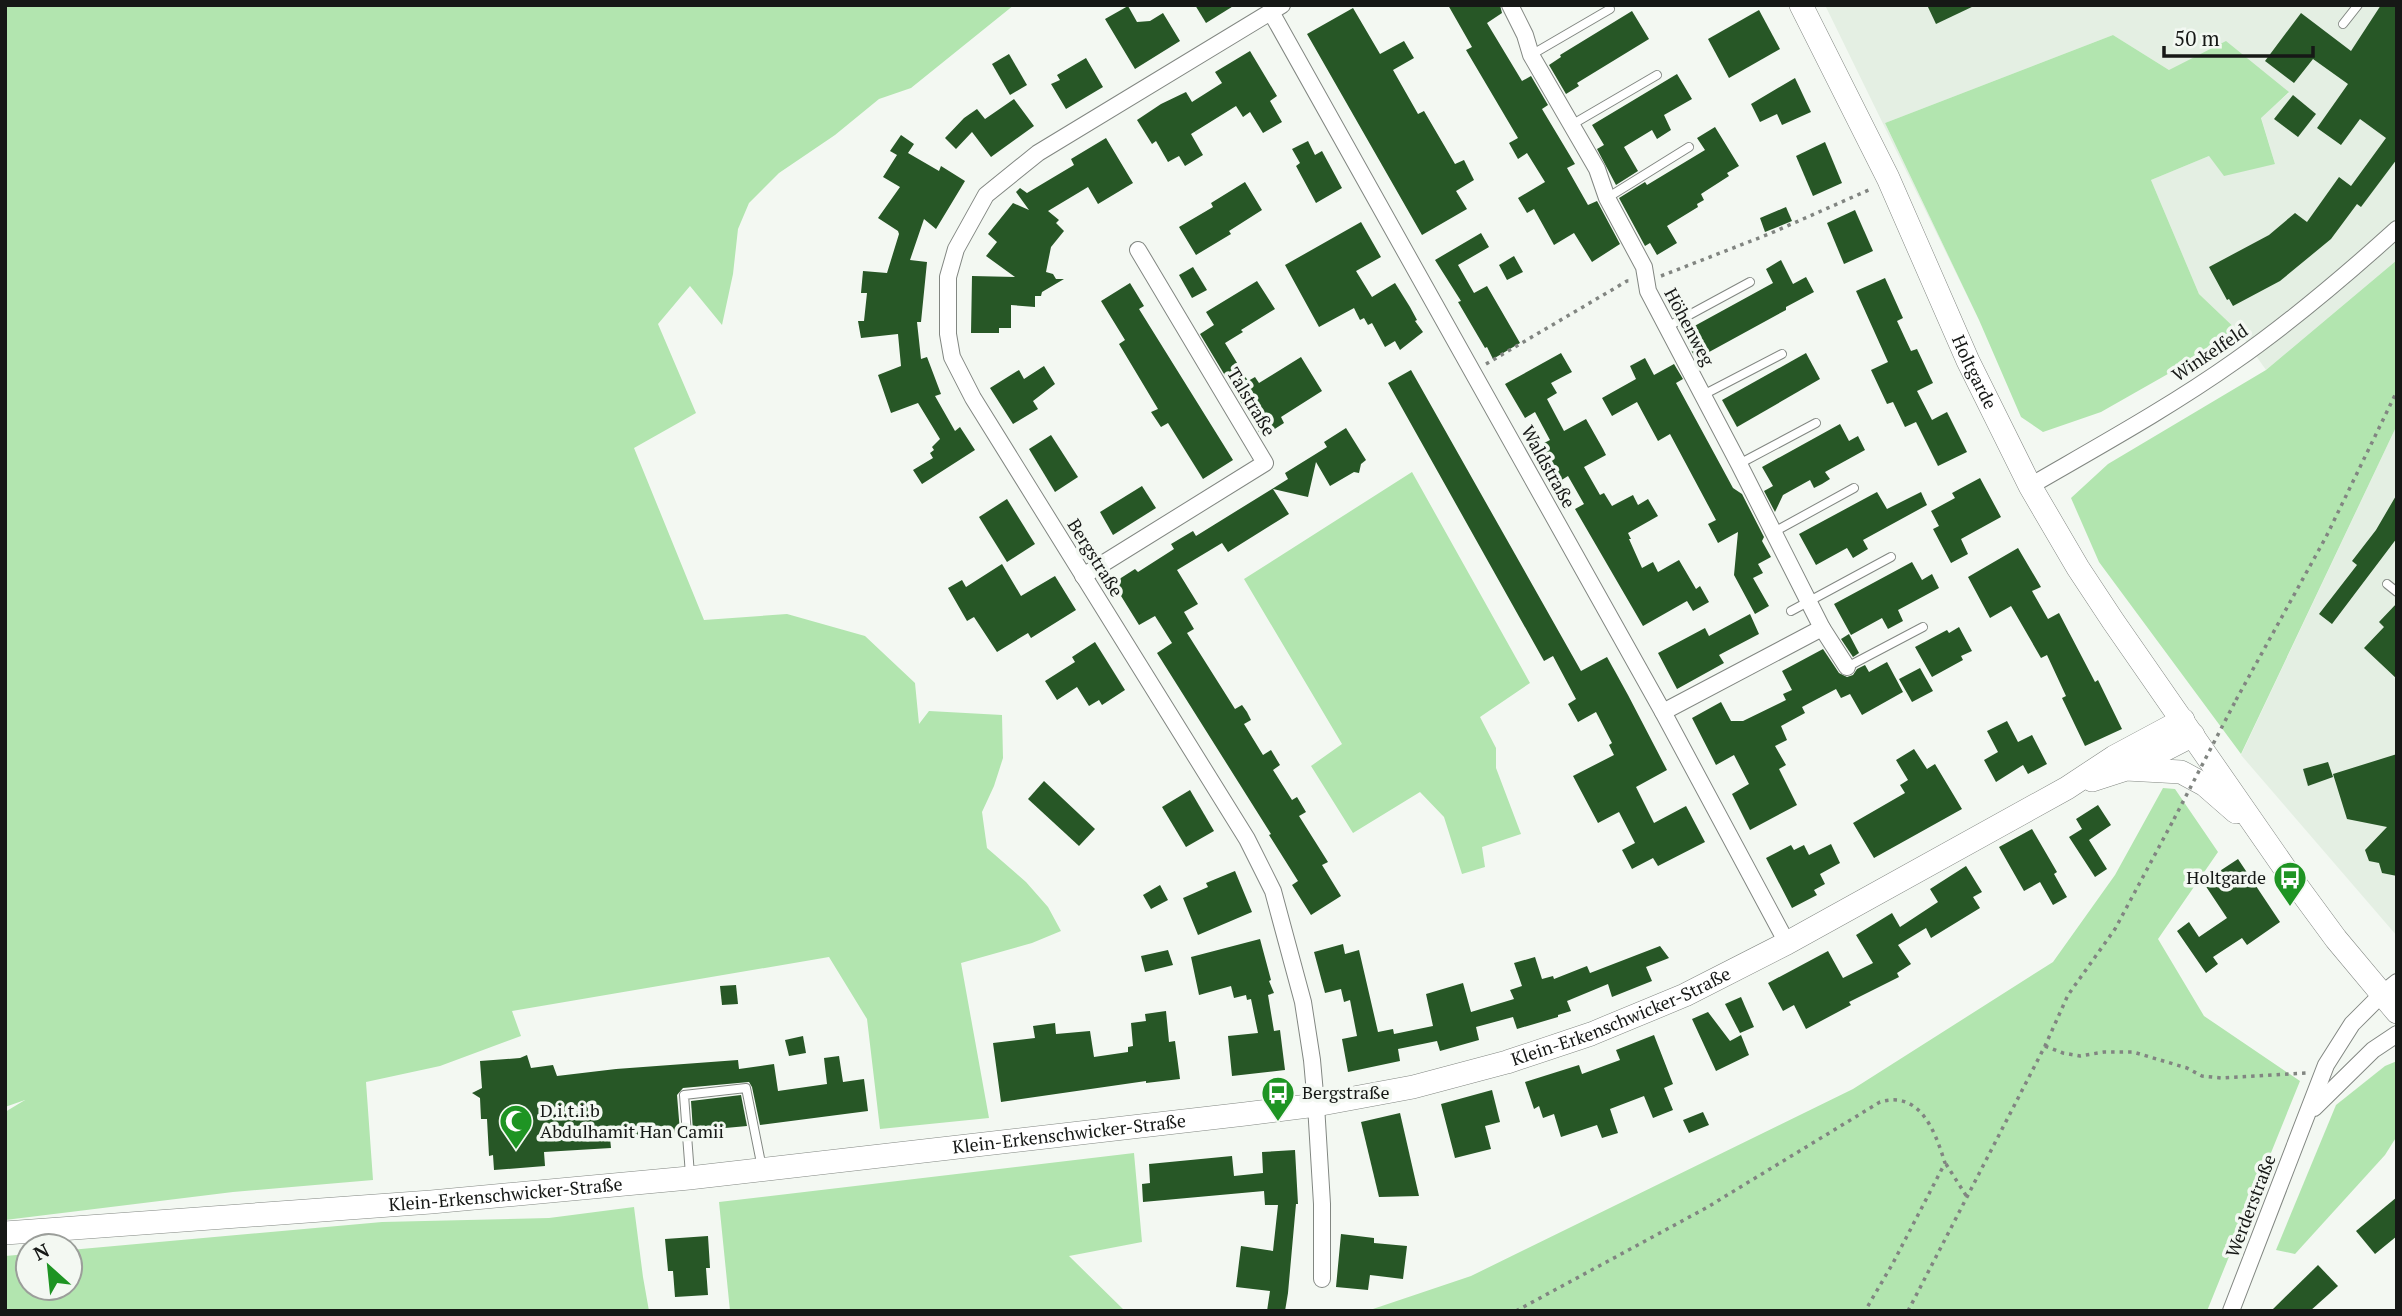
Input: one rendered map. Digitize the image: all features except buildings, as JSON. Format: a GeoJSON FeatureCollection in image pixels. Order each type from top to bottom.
{"type":"FeatureCollection","features":[{"type":"Feature","properties":{"kind":"street","name":"Höhenweg"},"geometry":{"type":"LineString","coordinates":[[1510,5],[1525,34],[1531,55],[1597,169],[1606,198],[1644,267],[1646,282],[1667,327],[1740,464],[1808,602],[1847,667]]}},
{"type":"Feature","properties":{"kind":"street","name":"Holtgarde"},"geometry":{"type":"LineString","coordinates":[[1801,5],[1888,178],[1968,361],[2030,486],[2113,621],[2261,835]]}},
{"type":"Feature","properties":{"kind":"street","name":"Waldstraße"},"geometry":{"type":"LineString","coordinates":[[1277,9],[1472,372],[1663,712],[1787,943]]}},
{"type":"Feature","properties":{"kind":"street","name":"Bergstraße"},"geometry":{"type":"LineString","coordinates":[[1277,9],[1038,153],[986,195],[956,249],[948,276],[948,334],[951,357],[973,398],[1247,839],[1273,891],[1303,1002],[1316,1105],[1322,1204],[1322,1279]]}},
{"type":"Feature","properties":{"kind":"street","name":"Winkelfeld"},"geometry":{"type":"LineString","coordinates":[[2030,486],[2137,425],[2235,362],[2325,294],[2397,229]]}},
{"type":"Feature","properties":{"kind":"street","name":"Talstraße"},"geometry":{"type":"LineString","coordinates":[[1083,576],[1265,463],[1138,250]]}},
{"type":"Feature","properties":{"kind":"street"},"geometry":{"type":"LineString","coordinates":[[1663,712],[1822,628]]}},
{"type":"Feature","properties":{"kind":"street","name":"Klein-Erkenschwicker-Straße"},"geometry":{"type":"LineString","coordinates":[[2067,788],[2126,769],[2188,727]]}},
{"type":"Feature","properties":{"kind":"street","name":"Klein-Erkenschwicker-Straße"},"geometry":{"type":"LineString","coordinates":[[5,1234],[431,1202],[691,1178],[1316,1105],[1413,1087],[1507,1062],[1591,1034],[1685,995],[1787,943],[2067,788],[2113,757],[2188,727]]}},
{"type":"Feature","properties":{"kind":"street","name":"Klein-Erkenschwicker-Straße"},"geometry":{"type":"LineString","coordinates":[[2126,769],[2181,772],[2205,785],[2261,835]]}},
{"type":"Feature","properties":{"kind":"street"},"geometry":{"type":"LineString","coordinates":[[2261,835],[2329,928],[2389,988],[2397,1012]]}},
{"type":"Feature","properties":{"kind":"street","name":"Werderstraße"},"geometry":{"type":"LineString","coordinates":[[2231,1311],[2326,1065],[2352,1024],[2389,988]]}},
{"type":"Feature","properties":{"kind":"street","name":"Werderstraße"},"geometry":{"type":"LineString","coordinates":[[2308,1115],[2373,1050],[2397,1034]]}},
{"type":"Feature","properties":{"kind":"lane"},"geometry":{"type":"LineString","coordinates":[[2343,24],[2358,5]]}},
{"type":"Feature","properties":{"kind":"lane"},"geometry":{"type":"LineString","coordinates":[[1531,55],[1610,9]]}},
{"type":"Feature","properties":{"kind":"lane"},"geometry":{"type":"LineString","coordinates":[[1573,124],[1657,75]]}},
{"type":"Feature","properties":{"kind":"lane"},"geometry":{"type":"LineString","coordinates":[[1606,198],[1689,147]]}},
{"type":"Feature","properties":{"kind":"lane"},"geometry":{"type":"LineString","coordinates":[[1667,327],[1749,282]]}},
{"type":"Feature","properties":{"kind":"lane"},"geometry":{"type":"LineString","coordinates":[[1703,395],[1782,354]]}},
{"type":"Feature","properties":{"kind":"lane"},"geometry":{"type":"LineString","coordinates":[[1740,464],[1816,423]]}},
{"type":"Feature","properties":{"kind":"lane"},"geometry":{"type":"LineString","coordinates":[[1774,532],[1854,488]]}},
{"type":"Feature","properties":{"kind":"lane"},"geometry":{"type":"LineString","coordinates":[[1791,611],[1891,557]]}},
{"type":"Feature","properties":{"kind":"lane"},"geometry":{"type":"LineString","coordinates":[[2387,584],[2397,592]]}},
{"type":"Feature","properties":{"kind":"lane"},"geometry":{"type":"LineString","coordinates":[[1847,667],[1923,627]]}},
{"type":"Feature","properties":{"kind":"lane"},"geometry":{"type":"LineString","coordinates":[[691,1178],[684,1095],[746,1088],[762,1170]]}},
{"type":"Feature","properties":{"kind":"path"},"geometry":{"type":"LineString","coordinates":[[1472,372],[1627,281],[1646,282],[1769,234],[1872,188],[1888,178]]}},
{"type":"Feature","properties":{"kind":"path"},"geometry":{"type":"LineString","coordinates":[[1908,1311],[2045,1046],[2068,995],[2115,929],[2326,537],[2397,391]]}},
{"type":"Feature","properties":{"kind":"path"},"geometry":{"type":"LineString","coordinates":[[2045,1046],[2063,1054],[2080,1056],[2104,1052],[2133,1052],[2187,1068],[2202,1076],[2278,1076],[2309,1073],[2321,1077]]}},
{"type":"Feature","properties":{"kind":"path"},"geometry":{"type":"LineString","coordinates":[[1516,1311],[1706,1208],[1880,1102],[1894,1098],[1909,1102],[1928,1122],[1945,1163],[1967,1198]]}},
{"type":"Feature","properties":{"kind":"path"},"geometry":{"type":"LineString","coordinates":[[1865,1311],[1945,1163]]}},
{"type":"Feature","properties":{"kind":"shaded area"},"geometry":{"type":"Polygon","coordinates":[[[1825,5],[2397,5],[2397,260],[2266,370],[2240,333],[2199,294],[2151,180],[2209,156],[2275,164],[2261,117],[2289,93],[2169,70],[2113,35],[1885,123],[1979,320],[1825,5]]]}},
{"type":"Feature","properties":{"kind":"shaded area"},"geometry":{"type":"Polygon","coordinates":[[[2397,425],[2397,936],[2241,755],[2397,425]]]}},
{"type":"Feature","properties":{"kind":"green space"},"geometry":{"type":"Polygon","coordinates":[[[5,5],[1014,5],[911,88],[879,99],[835,135],[779,173],[749,203],[738,229],[733,274],[722,325],[690,286],[658,324],[696,413],[634,448],[704,620],[787,614],[865,636],[915,683],[919,724],[929,711],[1002,715],[1003,758],[982,812],[987,848],[1026,882],[1048,907],[1061,931],[1032,943],[961,963],[989,1118],[880,1129],[867,1019],[829,957],[512,1011],[521,1036],[440,1066],[366,1082],[373,1180],[233,1192],[5,1220],[5,1112],[25,1100],[5,1107],[5,5]]]}},
{"type":"Feature","properties":{"kind":"green space"},"geometry":{"type":"Polygon","coordinates":[[[2113,35],[2169,70],[2226,41],[2289,92],[2261,118],[2275,164],[2224,176],[2209,156],[2151,180],[2199,294],[2240,333],[2101,412],[2043,432],[2021,417],[1979,320],[1885,123],[2113,35]]]}},
{"type":"Feature","properties":{"kind":"green space"},"geometry":{"type":"Polygon","coordinates":[[[2397,260],[2397,425],[2241,754],[2099,562],[2071,498],[2108,464],[2266,370],[2397,260]]]}},
{"type":"Feature","properties":{"kind":"green space"},"geometry":{"type":"Polygon","coordinates":[[[1412,472],[1530,683],[1480,717],[1496,748],[1496,768],[1521,834],[1482,847],[1485,867],[1462,874],[1444,817],[1420,792],[1353,833],[1311,766],[1342,744],[1244,579],[1412,472]]]}},
{"type":"Feature","properties":{"kind":"green space"},"geometry":{"type":"Polygon","coordinates":[[[2163,788],[2175,789],[2218,852],[2158,939],[2204,1016],[2300,1081],[2207,1311],[1367,1311],[1471,1276],[1853,1089],[2053,962],[2115,875],[2163,788]]]}},
{"type":"Feature","properties":{"kind":"green space"},"geometry":{"type":"Polygon","coordinates":[[[2397,1061],[2397,1136],[2385,1155],[2295,1254],[2276,1250],[2336,1105],[2385,1066],[2397,1061]]]}},
{"type":"Feature","properties":{"kind":"green space"},"geometry":{"type":"Polygon","coordinates":[[[1134,1153],[1142,1242],[1069,1256],[1125,1311],[730,1311],[719,1202],[1134,1153]]]}},
{"type":"Feature","properties":{"kind":"green space"},"geometry":{"type":"Polygon","coordinates":[[[634,1207],[649,1311],[5,1311],[5,1256],[14,1255],[14,1302],[84,1302],[84,1249],[382,1222],[549,1218],[634,1207]]]}},
{"type":"Feature","properties":{"kind":"place","name":"Holtgarde"},"geometry":{"type":"Point","coordinates":[2290,908]}},
{"type":"Feature","properties":{"kind":"place","name":"Bergstraße"},"geometry":{"type":"Point","coordinates":[1278,1123]}},
{"type":"Feature","properties":{"kind":"place","name":"D.i.t.i.b Abdulhamit Han Camii"},"geometry":{"type":"Point","coordinates":[516,1151]}}]}
